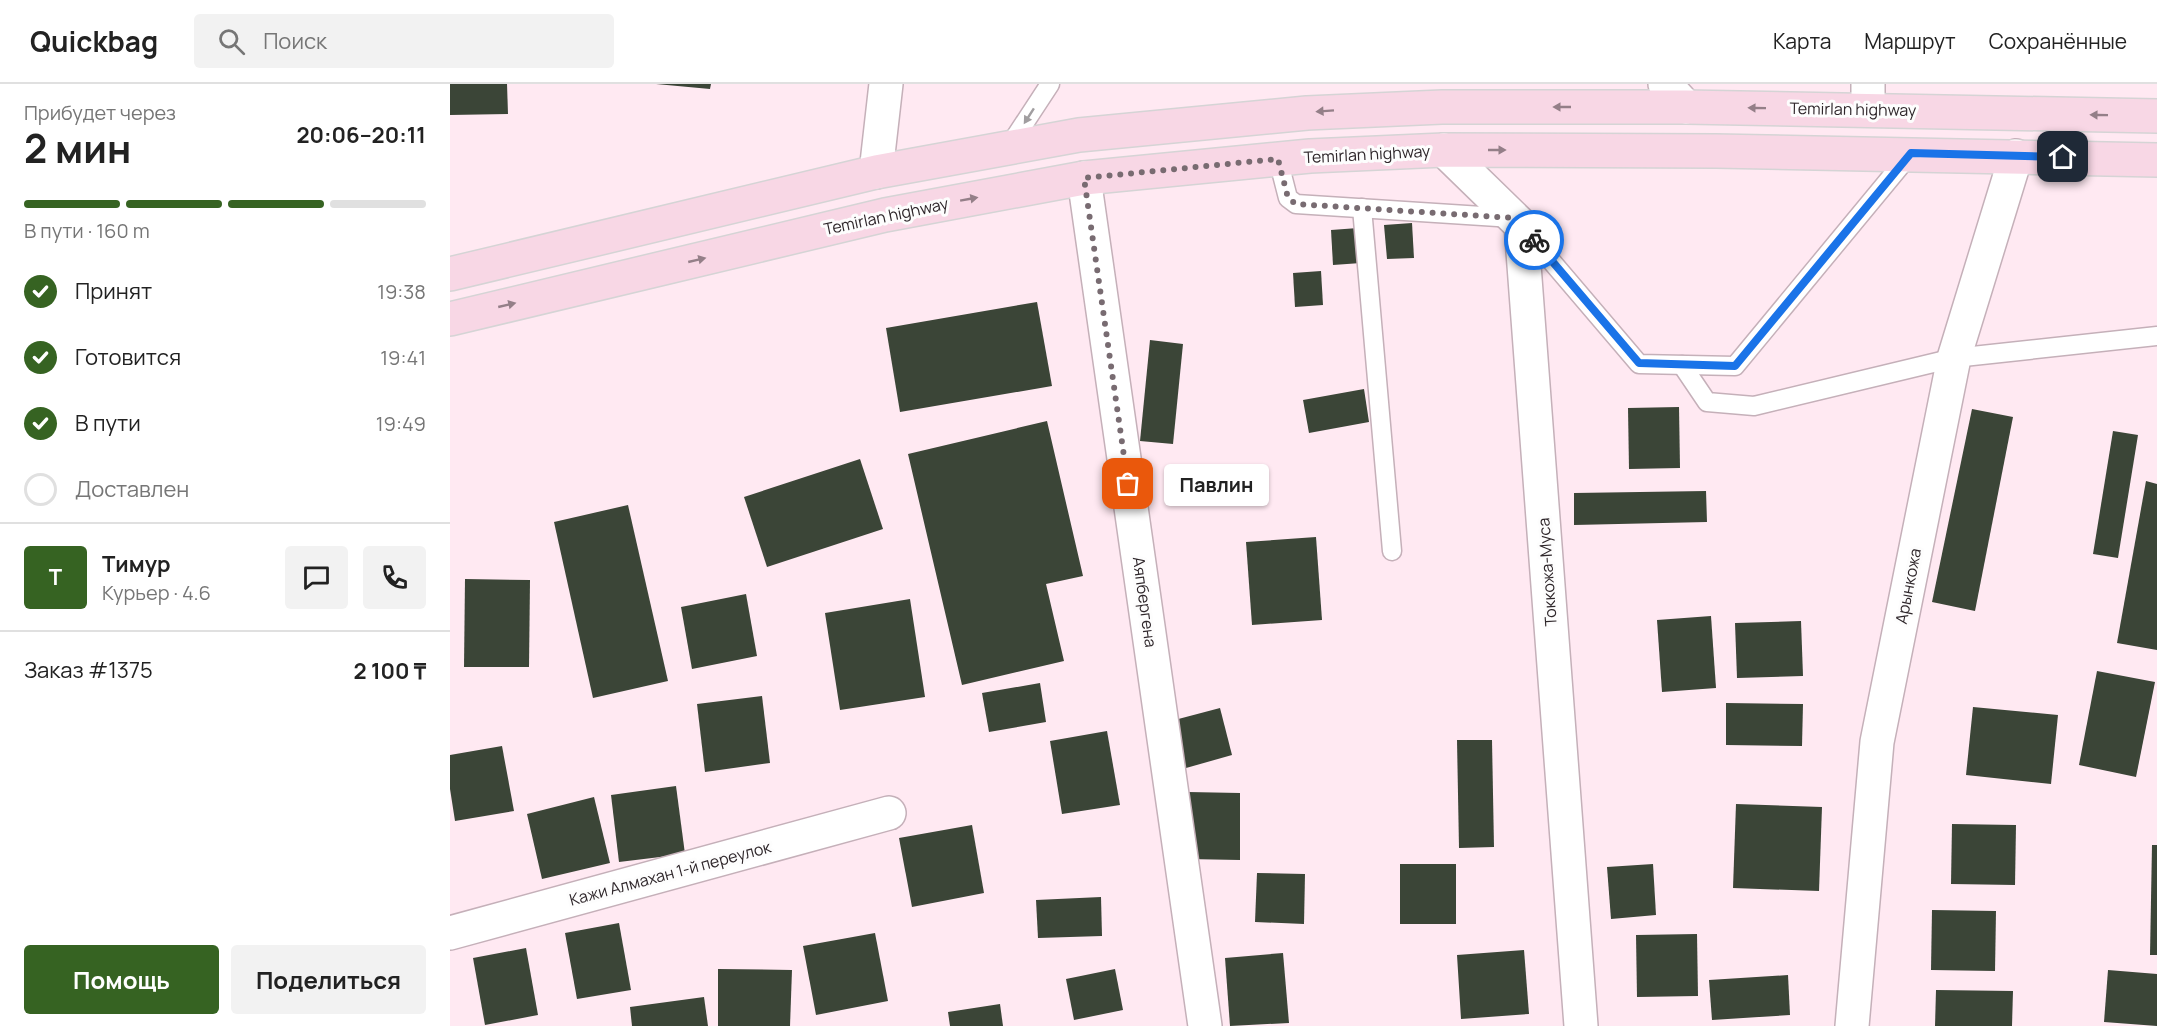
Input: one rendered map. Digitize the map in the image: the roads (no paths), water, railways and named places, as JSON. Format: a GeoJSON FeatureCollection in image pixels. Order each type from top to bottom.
{"type":"FeatureCollection","features":[{"type":"Feature","properties":{"kind":"main road","name":"Temirlan highway"},"geometry":{"type":"LineString","coordinates":[[450,274],[876,172],[1079,135],[1365,108],[1675,96],[1868,97],[2157,116]]}},
{"type":"Feature","properties":{"kind":"main road"},"geometry":{"type":"LineString","coordinates":[[1365,108],[1366,154]]}},
{"type":"Feature","properties":{"kind":"main road","name":"Temirlan highway"},"geometry":{"type":"LineString","coordinates":[[450,319],[885,215],[1084,178],[1278,159],[1444,150],[1911,153],[2157,160]]}},
{"type":"Feature","properties":{"kind":"street"},"geometry":{"type":"LineString","coordinates":[[876,172],[886,84]]}},
{"type":"Feature","properties":{"kind":"street"},"geometry":{"type":"LineString","coordinates":[[1444,150],[1518,222]]}},
{"type":"Feature","properties":{"kind":"street","name":"Арынкожа"},"geometry":{"type":"LineString","coordinates":[[1852,1026],[1877,742],[1954,358],[2016,156]]}},
{"type":"Feature","properties":{"kind":"street","name":"Аяпбергена"},"geometry":{"type":"LineString","coordinates":[[1084,178],[1205,1026]]}},
{"type":"Feature","properties":{"kind":"street","name":"Токкожа-Муса"},"geometry":{"type":"LineString","coordinates":[[1518,222],[1581,1026]]}},
{"type":"Feature","properties":{"kind":"street","name":"Кажи Алмахан 1-й переулок"},"geometry":{"type":"LineString","coordinates":[[450,933],[889,813]]}},
{"type":"Feature","properties":{"kind":"lane"},"geometry":{"type":"LineString","coordinates":[[1008,148],[1050,84]]}},
{"type":"Feature","properties":{"kind":"lane"},"geometry":{"type":"LineString","coordinates":[[1278,159],[1288,198],[1296,204],[1518,222],[1639,363],[1735,366],[1911,153]]}},
{"type":"Feature","properties":{"kind":"lane"},"geometry":{"type":"LineString","coordinates":[[1362,208],[1392,551]]}},
{"type":"Feature","properties":{"kind":"lane"},"geometry":{"type":"LineString","coordinates":[[1682,364],[1707,402],[1754,406],[1954,358],[2157,336]]}},
{"type":"Feature","properties":{"kind":"place","name":"Павлин"},"geometry":{"type":"Point","coordinates":[1128,484]}}]}
